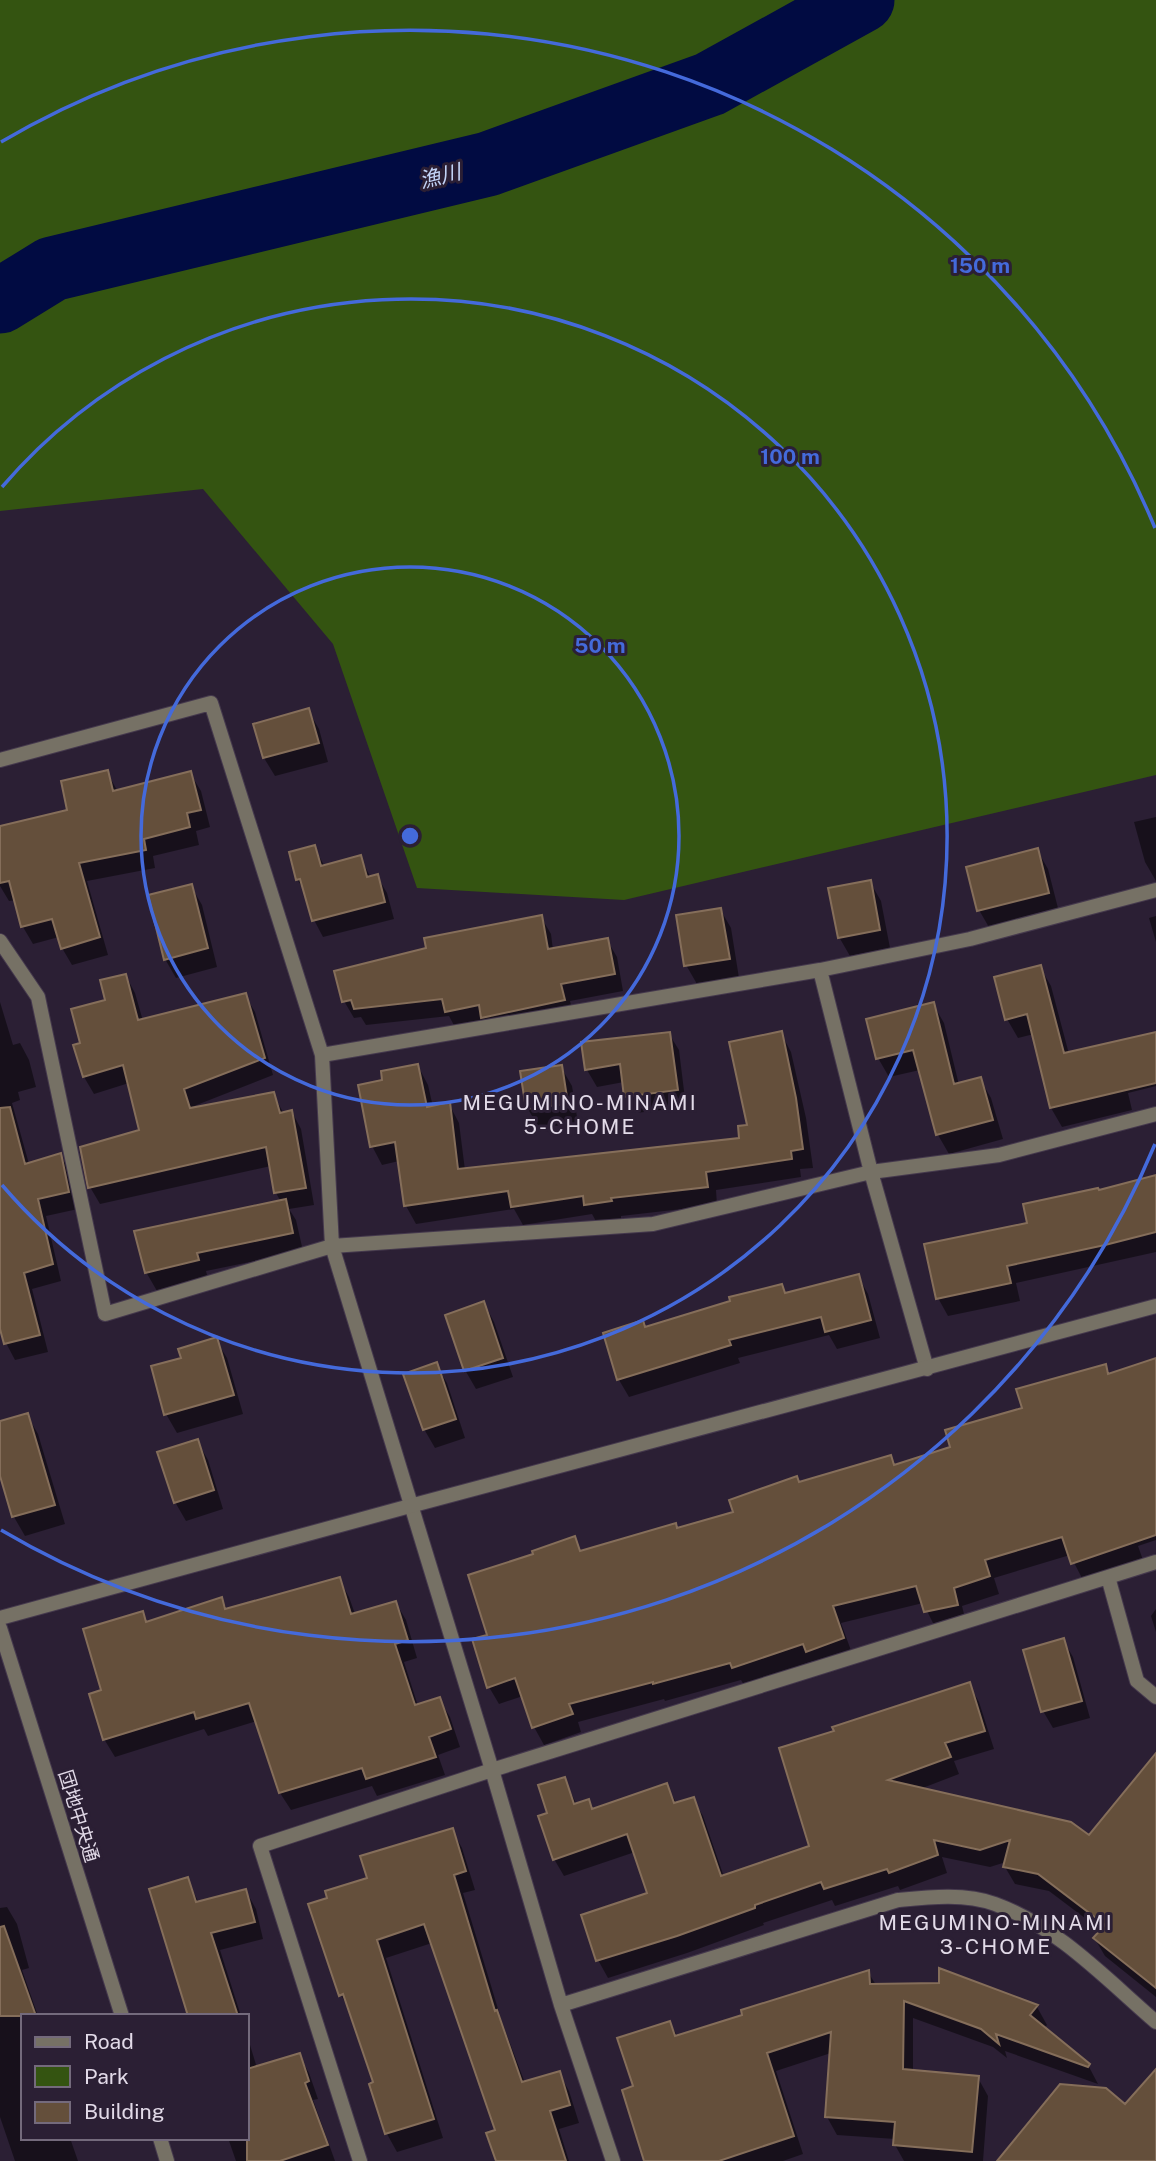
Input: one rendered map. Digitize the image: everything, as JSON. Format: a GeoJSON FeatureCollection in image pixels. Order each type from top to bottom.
{"type":"FeatureCollection","features":[{"type":"Feature","properties":{"kind":"street"},"geometry":{"type":"LineString","coordinates":[[0,760],[211,704],[322,1055],[332,1246],[561,2005],[612,2161]]}},
{"type":"Feature","properties":{"kind":"street"},"geometry":{"type":"LineString","coordinates":[[322,1055],[820,970],[970,939],[1156,890]]}},
{"type":"Feature","properties":{"kind":"street"},"geometry":{"type":"LineString","coordinates":[[0,941],[38,997],[106,1314],[332,1246],[653,1224],[871,1172],[999,1155],[1156,1114]]}},
{"type":"Feature","properties":{"kind":"street"},"geometry":{"type":"LineString","coordinates":[[820,970],[871,1172],[927,1368]]}},
{"type":"Feature","properties":{"kind":"street"},"geometry":{"type":"LineString","coordinates":[[0,1618],[1156,1306]]}},
{"type":"Feature","properties":{"kind":"street"},"geometry":{"type":"LineString","coordinates":[[360,2161],[260,1846],[492,1770],[1156,1562]]}},
{"type":"Feature","properties":{"kind":"street"},"geometry":{"type":"LineString","coordinates":[[1108,1577],[1137,1681],[1156,1697]]}},
{"type":"Feature","properties":{"kind":"street","name":"団地中央通"},"geometry":{"type":"LineString","coordinates":[[0,1628],[121,2014]]}},
{"type":"Feature","properties":{"kind":"street"},"geometry":{"type":"LineString","coordinates":[[561,2005],[898,1899],[946,1896],[994,1903],[1055,1934],[1156,2022]]}},
{"type":"Feature","properties":{"kind":"street"},"geometry":{"type":"LineString","coordinates":[[161,2140],[167,2161]]}},
{"type":"Feature","properties":{"kind":"green space"},"geometry":{"type":"Polygon","coordinates":[[[0,0],[1156,0],[1156,775],[624,900],[417,888],[333,644],[203,489],[0,511],[0,0]]]}},
{"type":"Feature","properties":{"kind":"building"},"geometry":{"type":"Polygon","coordinates":[[[309,708],[319,743],[263,758],[253,724],[309,708]]]}},
{"type":"Feature","properties":{"kind":"building"},"geometry":{"type":"Polygon","coordinates":[[[108,770],[113,791],[191,771],[201,810],[187,813],[190,827],[144,839],[146,850],[79,863],[100,937],[61,949],[52,919],[21,927],[9,881],[0,883],[0,826],[67,810],[61,781],[108,770]]]}},
{"type":"Feature","properties":{"kind":"building"},"geometry":{"type":"Polygon","coordinates":[[[315,845],[321,866],[361,855],[367,877],[378,874],[385,902],[312,921],[300,879],[296,880],[289,852],[315,845]]]}},
{"type":"Feature","properties":{"kind":"building"},"geometry":{"type":"Polygon","coordinates":[[[1038,848],[1049,893],[977,911],[966,867],[1038,848]]]}},
{"type":"Feature","properties":{"kind":"building"},"geometry":{"type":"Polygon","coordinates":[[[871,880],[880,930],[838,938],[828,888],[871,880]]]}},
{"type":"Feature","properties":{"kind":"building"},"geometry":{"type":"Polygon","coordinates":[[[192,884],[208,948],[164,960],[148,895],[192,884]]]}},
{"type":"Feature","properties":{"kind":"building"},"geometry":{"type":"Polygon","coordinates":[[[721,908],[730,959],[684,966],[676,915],[721,908]]]}},
{"type":"Feature","properties":{"kind":"building"},"geometry":{"type":"Polygon","coordinates":[[[542,915],[548,949],[608,938],[615,974],[561,984],[565,1000],[481,1018],[479,1005],[445,1012],[442,999],[354,1009],[351,1000],[342,1002],[334,971],[426,948],[424,938],[542,915]]]}},
{"type":"Feature","properties":{"kind":"building"},"geometry":{"type":"Polygon","coordinates":[[[1041,965],[1064,1053],[1156,1032],[1156,1083],[1050,1108],[1027,1014],[1005,1020],[994,977],[1041,965]]]}},
{"type":"Feature","properties":{"kind":"building"},"geometry":{"type":"Polygon","coordinates":[[[126,974],[138,1020],[246,993],[265,1058],[184,1089],[190,1108],[274,1092],[280,1113],[292,1110],[306,1188],[274,1193],[266,1147],[88,1188],[80,1147],[139,1130],[123,1065],[83,1077],[73,1045],[80,1043],[71,1009],[105,1000],[100,980],[126,974]]]}},
{"type":"Feature","properties":{"kind":"building"},"geometry":{"type":"Polygon","coordinates":[[[934,1002],[954,1084],[981,1077],[993,1120],[936,1135],[913,1050],[876,1059],[866,1019],[934,1002]]]}},
{"type":"Feature","properties":{"kind":"building"},"geometry":{"type":"Polygon","coordinates":[[[782,1031],[803,1149],[791,1151],[792,1159],[706,1172],[708,1187],[611,1198],[612,1201],[584,1205],[583,1196],[511,1207],[508,1191],[404,1206],[395,1142],[370,1147],[358,1085],[382,1080],[381,1071],[418,1064],[427,1107],[450,1102],[458,1169],[739,1138],[738,1126],[747,1125],[729,1042],[782,1031]]]}},
{"type":"Feature","properties":{"kind":"building"},"geometry":{"type":"Polygon","coordinates":[[[670,1032],[678,1090],[624,1097],[620,1064],[585,1070],[581,1042],[670,1032]]]}},
{"type":"Feature","properties":{"kind":"building"},"geometry":{"type":"Polygon","coordinates":[[[562,1065],[568,1104],[526,1109],[520,1071],[562,1065]]]}},
{"type":"Feature","properties":{"kind":"building"},"geometry":{"type":"Polygon","coordinates":[[[10,1107],[25,1164],[61,1153],[69,1192],[38,1199],[53,1264],[24,1273],[40,1335],[4,1344],[0,1329],[0,1108],[10,1107]]]}},
{"type":"Feature","properties":{"kind":"building"},"geometry":{"type":"Polygon","coordinates":[[[1156,1175],[1156,1232],[1007,1266],[1011,1283],[936,1299],[924,1244],[1027,1223],[1023,1204],[1098,1188],[1099,1190],[1156,1175]]]}},
{"type":"Feature","properties":{"kind":"building"},"geometry":{"type":"Polygon","coordinates":[[[286,1199],[293,1233],[197,1253],[199,1260],[145,1273],[134,1231],[286,1199]]]}},
{"type":"Feature","properties":{"kind":"building"},"geometry":{"type":"Polygon","coordinates":[[[859,1274],[871,1320],[825,1332],[821,1317],[729,1340],[731,1345],[617,1380],[603,1333],[643,1320],[645,1327],[730,1301],[729,1297],[782,1284],[785,1293],[859,1274]]]}},
{"type":"Feature","properties":{"kind":"building"},"geometry":{"type":"Polygon","coordinates":[[[484,1301],[503,1358],[464,1371],[445,1315],[484,1301]]]}},
{"type":"Feature","properties":{"kind":"building"},"geometry":{"type":"Polygon","coordinates":[[[217,1337],[234,1395],[164,1415],[151,1366],[181,1358],[178,1349],[217,1337]]]}},
{"type":"Feature","properties":{"kind":"building"},"geometry":{"type":"Polygon","coordinates":[[[1156,1358],[1156,1535],[1071,1564],[1062,1537],[985,1560],[990,1576],[954,1588],[958,1605],[924,1612],[916,1586],[833,1606],[844,1638],[806,1652],[803,1644],[732,1668],[730,1663],[569,1704],[573,1714],[532,1728],[515,1678],[487,1688],[472,1639],[487,1635],[468,1575],[533,1554],[532,1551],[575,1536],[580,1551],[676,1523],[677,1528],[733,1512],[729,1500],[797,1476],[799,1482],[891,1455],[894,1465],[950,1447],[945,1430],[1022,1408],[1016,1389],[1106,1364],[1108,1374],[1156,1358]]]}},
{"type":"Feature","properties":{"kind":"building"},"geometry":{"type":"Polygon","coordinates":[[[437,1362],[456,1419],[423,1430],[403,1374],[437,1362]]]}},
{"type":"Feature","properties":{"kind":"building"},"geometry":{"type":"Polygon","coordinates":[[[28,1413],[55,1505],[12,1517],[0,1476],[0,1421],[28,1413]]]}},
{"type":"Feature","properties":{"kind":"building"},"geometry":{"type":"Polygon","coordinates":[[[198,1439],[214,1490],[174,1503],[157,1452],[198,1439]]]}},
{"type":"Feature","properties":{"kind":"building"},"geometry":{"type":"Polygon","coordinates":[[[340,1577],[351,1614],[396,1601],[408,1640],[395,1644],[415,1705],[440,1697],[451,1729],[429,1737],[436,1757],[366,1779],[362,1768],[279,1793],[249,1703],[196,1719],[194,1712],[103,1740],[89,1694],[101,1690],[83,1629],[143,1611],[146,1622],[222,1597],[225,1609],[340,1577]]]}},
{"type":"Feature","properties":{"kind":"building"},"geometry":{"type":"Polygon","coordinates":[[[1064,1638],[1082,1701],[1041,1712],[1023,1650],[1064,1638]]]}},
{"type":"Feature","properties":{"kind":"building"},"geometry":{"type":"Polygon","coordinates":[[[970,1682],[985,1731],[945,1743],[951,1757],[888,1780],[1071,1822],[1089,1835],[1156,1753],[1156,1988],[1093,1938],[1105,1925],[1038,1874],[1003,1867],[1010,1840],[980,1850],[934,1840],[938,1855],[889,1873],[887,1869],[824,1889],[821,1882],[677,1936],[596,1961],[581,1915],[647,1893],[627,1834],[553,1860],[538,1816],[547,1813],[538,1785],[565,1777],[574,1804],[589,1799],[592,1809],[667,1783],[674,1803],[694,1797],[721,1876],[809,1846],[779,1748],[834,1731],[832,1727],[970,1682]]]}},
{"type":"Feature","properties":{"kind":"building"},"geometry":{"type":"Polygon","coordinates":[[[453,1828],[466,1871],[454,1875],[495,2011],[497,2010],[522,2082],[560,2071],[570,2105],[550,2111],[566,2161],[496,2161],[486,2133],[495,2130],[424,1924],[377,1940],[434,2119],[385,2134],[369,2084],[373,2082],[343,1994],[339,1996],[308,1904],[327,1898],[325,1891],[367,1878],[360,1856],[453,1828]]]}},
{"type":"Feature","properties":{"kind":"building"},"geometry":{"type":"Polygon","coordinates":[[[188,1877],[196,1902],[246,1889],[255,1922],[211,1933],[237,2014],[187,2014],[149,1889],[188,1877]]]}},
{"type":"Feature","properties":{"kind":"building"},"geometry":{"type":"Polygon","coordinates":[[[4,1926],[35,2014],[0,2016],[0,1927],[4,1926]]]}},
{"type":"Feature","properties":{"kind":"building"},"geometry":{"type":"Polygon","coordinates":[[[939,1968],[1038,2005],[1030,2015],[1090,2064],[1088,2067],[996,2034],[999,2044],[981,2029],[904,2001],[903,2069],[979,2076],[972,2152],[893,2145],[895,2122],[825,2117],[831,2032],[767,2053],[794,2136],[719,2161],[644,2161],[622,2090],[633,2086],[617,2038],[670,2021],[675,2036],[742,2015],[741,2010],[869,1970],[870,1984],[939,1983],[939,1968]]]}},
{"type":"Feature","properties":{"kind":"building"},"geometry":{"type":"Polygon","coordinates":[[[300,2053],[309,2081],[305,2083],[328,2145],[280,2161],[247,2161],[248,2069],[300,2053]]]}},
{"type":"Feature","properties":{"kind":"building"},"geometry":{"type":"Polygon","coordinates":[[[1156,2069],[1156,2161],[997,2161],[1060,2084],[1106,2088],[1125,2104],[1156,2069]]]}},
{"type":"Feature","properties":{"kind":"waterway","name":"漁川"},"geometry":{"type":"LineString","coordinates":[[0,301],[52,269],[488,164],[710,84],[862,0]]}},
{"type":"Feature","properties":{"kind":"district","name":"MEGUMINO-MINAMI 5-CHOME"},"geometry":{"type":"Point","coordinates":[580,1114]}},
{"type":"Feature","properties":{"kind":"district","name":"MEGUMINO-MINAMI 3-CHOME"},"geometry":{"type":"Point","coordinates":[996,1934]}}]}
